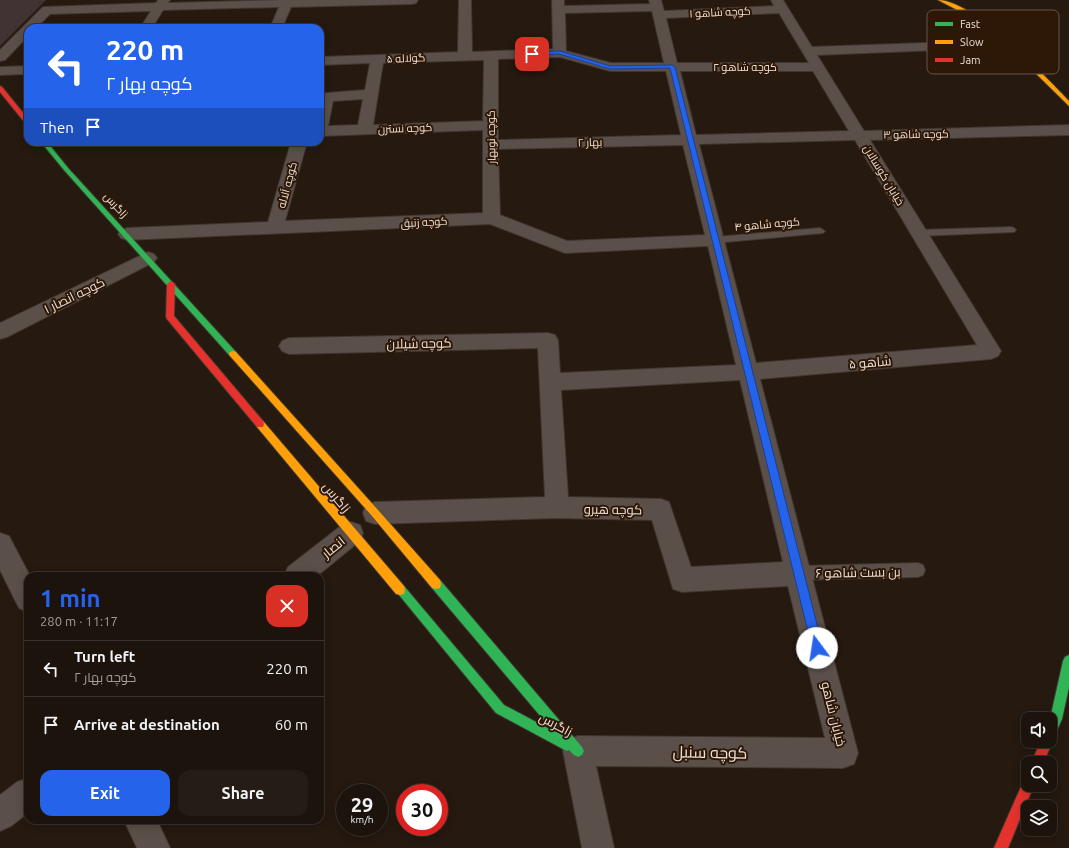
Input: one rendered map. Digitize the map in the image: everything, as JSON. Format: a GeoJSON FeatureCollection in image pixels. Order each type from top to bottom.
{"type":"FeatureCollection","features":[{"type":"Feature","properties":{"kind":"street"},"geometry":{"type":"LineString","coordinates":[[32,24],[47,10],[161,3],[412,0]]}},
{"type":"Feature","properties":{"kind":"street"},"geometry":{"type":"LineString","coordinates":[[465,0],[465,56]]}},
{"type":"Feature","properties":{"kind":"street"},"geometry":{"type":"LineString","coordinates":[[940,0],[962,10]]}},
{"type":"Feature","properties":{"kind":"street"},"geometry":{"type":"LineString","coordinates":[[278,24],[288,2]]}},
{"type":"Feature","properties":{"kind":"street"},"geometry":{"type":"LineString","coordinates":[[148,24],[161,3]]}},
{"type":"Feature","properties":{"kind":"street","name":"کوچه شاهو ۱"},"geometry":{"type":"LineString","coordinates":[[558,5],[657,7],[779,4]]}},
{"type":"Feature","properties":{"kind":"street","name":"خیابان کوسالان"},"geometry":{"type":"LineString","coordinates":[[779,4],[991,351]]}},
{"type":"Feature","properties":{"kind":"street"},"geometry":{"type":"LineString","coordinates":[[558,5],[560,53]]}},
{"type":"Feature","properties":{"kind":"street","name":"خیابان شاهو"},"geometry":{"type":"LineString","coordinates":[[657,7],[843,753]]}},
{"type":"Feature","properties":{"kind":"street"},"geometry":{"type":"LineString","coordinates":[[0,58],[24,32]]}},
{"type":"Feature","properties":{"kind":"street"},"geometry":{"type":"LineString","coordinates":[[808,51],[927,47]]}},
{"type":"Feature","properties":{"kind":"street","name":"گولاله ۵"},"geometry":{"type":"LineString","coordinates":[[324,61],[560,53]]}},
{"type":"Feature","properties":{"kind":"street","name":"کوچه شاهو ۲"},"geometry":{"type":"LineString","coordinates":[[560,53],[610,67],[817,66]]}},
{"type":"Feature","properties":{"kind":"street","name":"کوچه نوبهار"},"geometry":{"type":"LineString","coordinates":[[492,55],[490,125],[492,218]]}},
{"type":"Feature","properties":{"kind":"street"},"geometry":{"type":"LineString","coordinates":[[365,130],[377,59]]}},
{"type":"Feature","properties":{"kind":"street"},"geometry":{"type":"LineString","coordinates":[[0,71],[24,70]]}},
{"type":"Feature","properties":{"kind":"street"},"geometry":{"type":"LineString","coordinates":[[1038,74],[1069,104]]}},
{"type":"Feature","properties":{"kind":"street"},"geometry":{"type":"LineString","coordinates":[[0,88],[24,118]]}},
{"type":"Feature","properties":{"kind":"street"},"geometry":{"type":"LineString","coordinates":[[324,112],[327,97],[371,94]]}},
{"type":"Feature","properties":{"kind":"street","name":"کوچه نسترن"},"geometry":{"type":"LineString","coordinates":[[324,131],[490,125]]}},
{"type":"Feature","properties":{"kind":"street","name":"کوچه شاهو ۳"},"geometry":{"type":"LineString","coordinates":[[690,140],[1069,130]]}},
{"type":"Feature","properties":{"kind":"street","name":"بهار ۲"},"geometry":{"type":"LineString","coordinates":[[491,145],[690,140]]}},
{"type":"Feature","properties":{"kind":"street","name":"زاگرس"},"geometry":{"type":"LineString","coordinates":[[47,146],[66,170],[127,234],[375,513],[578,750]]}},
{"type":"Feature","properties":{"kind":"street","name":"کوچه آلاله"},"geometry":{"type":"LineString","coordinates":[[275,228],[298,146]]}},
{"type":"Feature","properties":{"kind":"street","name":"کوچه زنبق"},"geometry":{"type":"LineString","coordinates":[[127,234],[492,218],[565,247],[715,240]]}},
{"type":"Feature","properties":{"kind":"street","name":"کوچه انصار ۱"},"geometry":{"type":"LineString","coordinates":[[0,332],[148,258]]}},
{"type":"Feature","properties":{"kind":"street","name":"زاگرس"},"geometry":{"type":"LineString","coordinates":[[171,284],[170,316],[350,533],[500,709],[578,750]]}},
{"type":"Feature","properties":{"kind":"street","name":"کوچه شیلان"},"geometry":{"type":"LineString","coordinates":[[289,346],[548,340],[551,382]]}},
{"type":"Feature","properties":{"kind":"street","name":"شاهو ۵"},"geometry":{"type":"LineString","coordinates":[[748,372],[991,351]]}},
{"type":"Feature","properties":{"kind":"street"},"geometry":{"type":"LineString","coordinates":[[557,507],[551,382],[748,372]]}},
{"type":"Feature","properties":{"kind":"street","name":"کوچه هیرو"},"geometry":{"type":"LineString","coordinates":[[375,513],[557,507],[660,510],[682,580],[798,573]]}},
{"type":"Feature","properties":{"kind":"street","name":"انصار"},"geometry":{"type":"LineString","coordinates":[[302,572],[350,533]]}},
{"type":"Feature","properties":{"kind":"street"},"geometry":{"type":"LineString","coordinates":[[0,544],[24,591]]}},
{"type":"Feature","properties":{"kind":"street"},"geometry":{"type":"LineString","coordinates":[[1057,715],[1069,661]]}},
{"type":"Feature","properties":{"kind":"street"},"geometry":{"type":"LineString","coordinates":[[578,750],[598,848]]}},
{"type":"Feature","properties":{"kind":"street","name":"کوچه سنبل"},"geometry":{"type":"LineString","coordinates":[[578,750],[843,753]]}},
{"type":"Feature","properties":{"kind":"street"},"geometry":{"type":"LineString","coordinates":[[1001,848],[1025,792]]}},
{"type":"Feature","properties":{"kind":"street"},"geometry":{"type":"LineString","coordinates":[[0,815],[24,796]]}},
{"type":"Feature","properties":{"kind":"street"},"geometry":{"type":"LineString","coordinates":[[142,824],[154,848]]}},
{"type":"Feature","properties":{"kind":"lane"},"geometry":{"type":"LineString","coordinates":[[919,233],[1011,230]]}},
{"type":"Feature","properties":{"kind":"lane","name":"کوچه شاهو ۴"},"geometry":{"type":"LineString","coordinates":[[715,240],[820,231]]}},
{"type":"Feature","properties":{"kind":"lane","name":"بن بست شاهو ۶"},"geometry":{"type":"LineString","coordinates":[[798,573],[918,570]]}},
{"type":"Feature","properties":{"kind":"building"},"geometry":{"type":"Polygon","coordinates":[[[0,0],[46,0],[0,46],[0,0]]]}},
{"type":"Feature","properties":{"kind":"traffic: fast"},"geometry":{"type":"LineString","coordinates":[[47,146],[66,169],[233,354]]}},
{"type":"Feature","properties":{"kind":"traffic: fast"},"geometry":{"type":"LineString","coordinates":[[436,584],[578,751]]}},
{"type":"Feature","properties":{"kind":"traffic: fast"},"geometry":{"type":"LineString","coordinates":[[400,590],[500,709],[567,745]]}},
{"type":"Feature","properties":{"kind":"traffic: fast"},"geometry":{"type":"LineString","coordinates":[[1057,715],[1069,661]]}},
{"type":"Feature","properties":{"kind":"traffic: slow"},"geometry":{"type":"LineString","coordinates":[[940,0],[961,10]]}},
{"type":"Feature","properties":{"kind":"traffic: slow"},"geometry":{"type":"LineString","coordinates":[[1039,74],[1069,104]]}},
{"type":"Feature","properties":{"kind":"traffic: slow"},"geometry":{"type":"LineString","coordinates":[[233,354],[375,513],[436,584]]}},
{"type":"Feature","properties":{"kind":"traffic: slow"},"geometry":{"type":"LineString","coordinates":[[260,424],[400,590]]}},
{"type":"Feature","properties":{"kind":"traffic: jam"},"geometry":{"type":"LineString","coordinates":[[0,88],[24,118]]}},
{"type":"Feature","properties":{"kind":"traffic: jam"},"geometry":{"type":"LineString","coordinates":[[171,284],[170,317],[260,424]]}},
{"type":"Feature","properties":{"kind":"traffic: jam"},"geometry":{"type":"LineString","coordinates":[[1040,756],[1044,748]]}},
{"type":"Feature","properties":{"kind":"traffic: jam"},"geometry":{"type":"LineString","coordinates":[[1001,848],[1025,792]]}},
{"type":"Feature","properties":{"kind":"route"},"geometry":{"type":"LineString","coordinates":[[532,54],[560,53],[610,67],[672,67],[817,648]]}}]}
